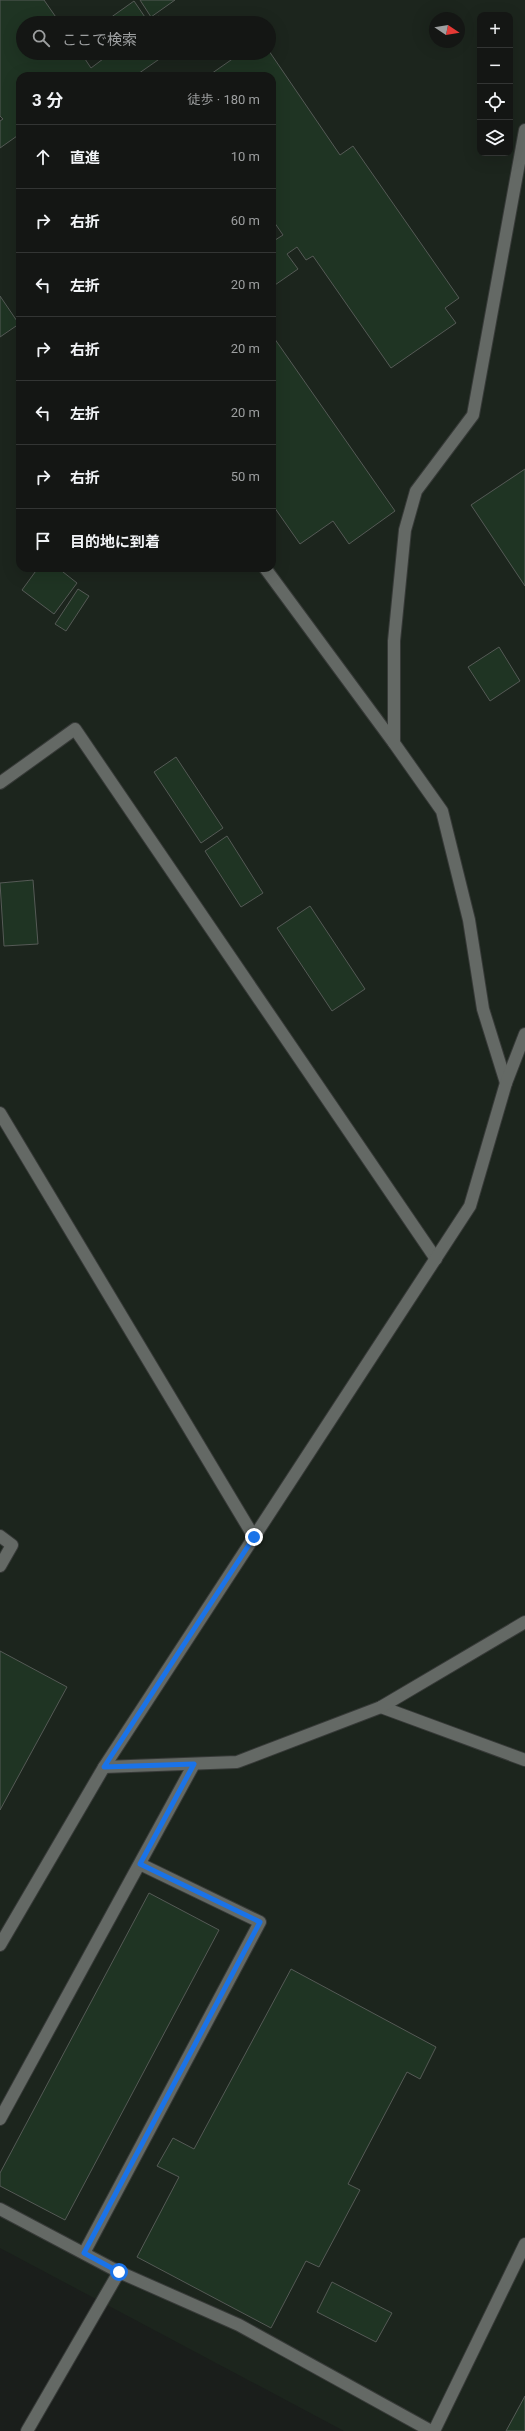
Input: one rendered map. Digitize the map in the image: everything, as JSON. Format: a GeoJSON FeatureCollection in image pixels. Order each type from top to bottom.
{"type":"FeatureCollection","features":[{"type":"Feature","properties":{"kind":"lane"},"geometry":{"type":"LineString","coordinates":[[394,743],[394,641],[405,530],[416,491],[473,415],[525,130]]}},
{"type":"Feature","properties":{"kind":"lane"},"geometry":{"type":"LineString","coordinates":[[267,572],[394,743],[442,811],[470,920],[483,1009],[506,1083]]}},
{"type":"Feature","properties":{"kind":"lane"},"geometry":{"type":"LineString","coordinates":[[0,783],[76,729],[436,1259]]}},
{"type":"Feature","properties":{"kind":"lane"},"geometry":{"type":"LineString","coordinates":[[0,1945],[104,1767],[470,1206],[506,1083],[524,1041]]}},
{"type":"Feature","properties":{"kind":"lane"},"geometry":{"type":"LineString","coordinates":[[0,1113],[254,1537]]}},
{"type":"Feature","properties":{"kind":"lane"},"geometry":{"type":"LineString","coordinates":[[0,1536],[12,1545],[0,1566]]}},
{"type":"Feature","properties":{"kind":"lane"},"geometry":{"type":"LineString","coordinates":[[104,1767],[237,1762],[381,1707],[525,1622]]}},
{"type":"Feature","properties":{"kind":"lane"},"geometry":{"type":"LineString","coordinates":[[381,1707],[525,1760]]}},
{"type":"Feature","properties":{"kind":"lane"},"geometry":{"type":"LineString","coordinates":[[0,2119],[194,1764]]}},
{"type":"Feature","properties":{"kind":"lane"},"geometry":{"type":"LineString","coordinates":[[84,2253],[260,1922],[140,1864]]}},
{"type":"Feature","properties":{"kind":"lane"},"geometry":{"type":"LineString","coordinates":[[0,2209],[119,2272],[239,2325],[431,2431]]}},
{"type":"Feature","properties":{"kind":"lane"},"geometry":{"type":"LineString","coordinates":[[434,2431],[525,2244]]}},
{"type":"Feature","properties":{"kind":"lane"},"geometry":{"type":"LineString","coordinates":[[27,2431],[119,2272]]}},
{"type":"Feature","properties":{"kind":"shaded area"},"geometry":{"type":"Polygon","coordinates":[[[0,0],[525,0],[525,2431],[344,2431],[0,2248],[0,0]]]}},
{"type":"Feature","properties":{"kind":"building"},"geometry":{"type":"Polygon","coordinates":[[[0,0],[44,0],[55,16],[16,16],[16,60],[86,60],[91,68],[102,60],[158,60],[141,72],[16,72],[16,137],[0,148],[0,121],[3,119],[0,116],[0,0]]]}},
{"type":"Feature","properties":{"kind":"building"},"geometry":{"type":"Polygon","coordinates":[[[140,0],[175,0],[152,16],[150,16],[140,0]]]}},
{"type":"Feature","properties":{"kind":"building"},"geometry":{"type":"Polygon","coordinates":[[[134,1],[144,16],[113,16],[134,1]]]}},
{"type":"Feature","properties":{"kind":"building"},"geometry":{"type":"Polygon","coordinates":[[[231,60],[275,60],[340,155],[353,146],[459,298],[445,308],[456,323],[391,368],[313,256],[306,260],[297,247],[287,254],[298,269],[276,284],[276,239],[283,235],[276,225],[276,72],[214,72],[231,60]]]}},
{"type":"Feature","properties":{"kind":"building"},"geometry":{"type":"Polygon","coordinates":[[[0,296],[16,320],[16,326],[0,337],[0,296]]]}},
{"type":"Feature","properties":{"kind":"building"},"geometry":{"type":"Polygon","coordinates":[[[276,341],[395,511],[349,544],[333,521],[300,544],[276,510],[276,341]]]}},
{"type":"Feature","properties":{"kind":"building"},"geometry":{"type":"Polygon","coordinates":[[[525,469],[525,586],[471,505],[525,469]]]}},
{"type":"Feature","properties":{"kind":"building"},"geometry":{"type":"Polygon","coordinates":[[[35,572],[63,572],[77,583],[54,614],[22,590],[35,572]]]}},
{"type":"Feature","properties":{"kind":"building"},"geometry":{"type":"Polygon","coordinates":[[[78,589],[89,596],[66,631],[55,624],[78,589]]]}},
{"type":"Feature","properties":{"kind":"building"},"geometry":{"type":"Polygon","coordinates":[[[499,647],[520,681],[490,701],[468,667],[499,647]]]}},
{"type":"Feature","properties":{"kind":"building"},"geometry":{"type":"Polygon","coordinates":[[[176,757],[223,828],[201,843],[154,772],[176,757]]]}},
{"type":"Feature","properties":{"kind":"building"},"geometry":{"type":"Polygon","coordinates":[[[227,836],[263,893],[241,907],[205,851],[227,836]]]}},
{"type":"Feature","properties":{"kind":"building"},"geometry":{"type":"Polygon","coordinates":[[[33,880],[38,944],[4,946],[0,883],[33,880]]]}},
{"type":"Feature","properties":{"kind":"building"},"geometry":{"type":"Polygon","coordinates":[[[310,906],[365,989],[332,1011],[277,928],[310,906]]]}},
{"type":"Feature","properties":{"kind":"building"},"geometry":{"type":"Polygon","coordinates":[[[0,1651],[67,1687],[0,1810],[0,1651]]]}},
{"type":"Feature","properties":{"kind":"building"},"geometry":{"type":"Polygon","coordinates":[[[149,1893],[219,1930],[65,2220],[0,2186],[0,2173],[149,1893]]]}},
{"type":"Feature","properties":{"kind":"building"},"geometry":{"type":"Polygon","coordinates":[[[291,1969],[436,2047],[420,2079],[407,2072],[348,2184],[360,2190],[319,2267],[306,2261],[271,2328],[137,2257],[179,2177],[157,2166],[173,2138],[194,2149],[291,1969]]]}},
{"type":"Feature","properties":{"kind":"building"},"geometry":{"type":"Polygon","coordinates":[[[332,2282],[392,2313],[376,2342],[317,2312],[332,2282]]]}},
{"type":"Feature","properties":{"kind":"building"},"geometry":{"type":"Polygon","coordinates":[[[525,2396],[525,2431],[506,2431],[525,2396]]]}},
{"type":"Feature","properties":{"kind":"route"},"geometry":{"type":"LineString","coordinates":[[119,2272],[84,2253],[260,1922],[140,1864],[194,1764],[104,1767],[254,1537]]}}]}
